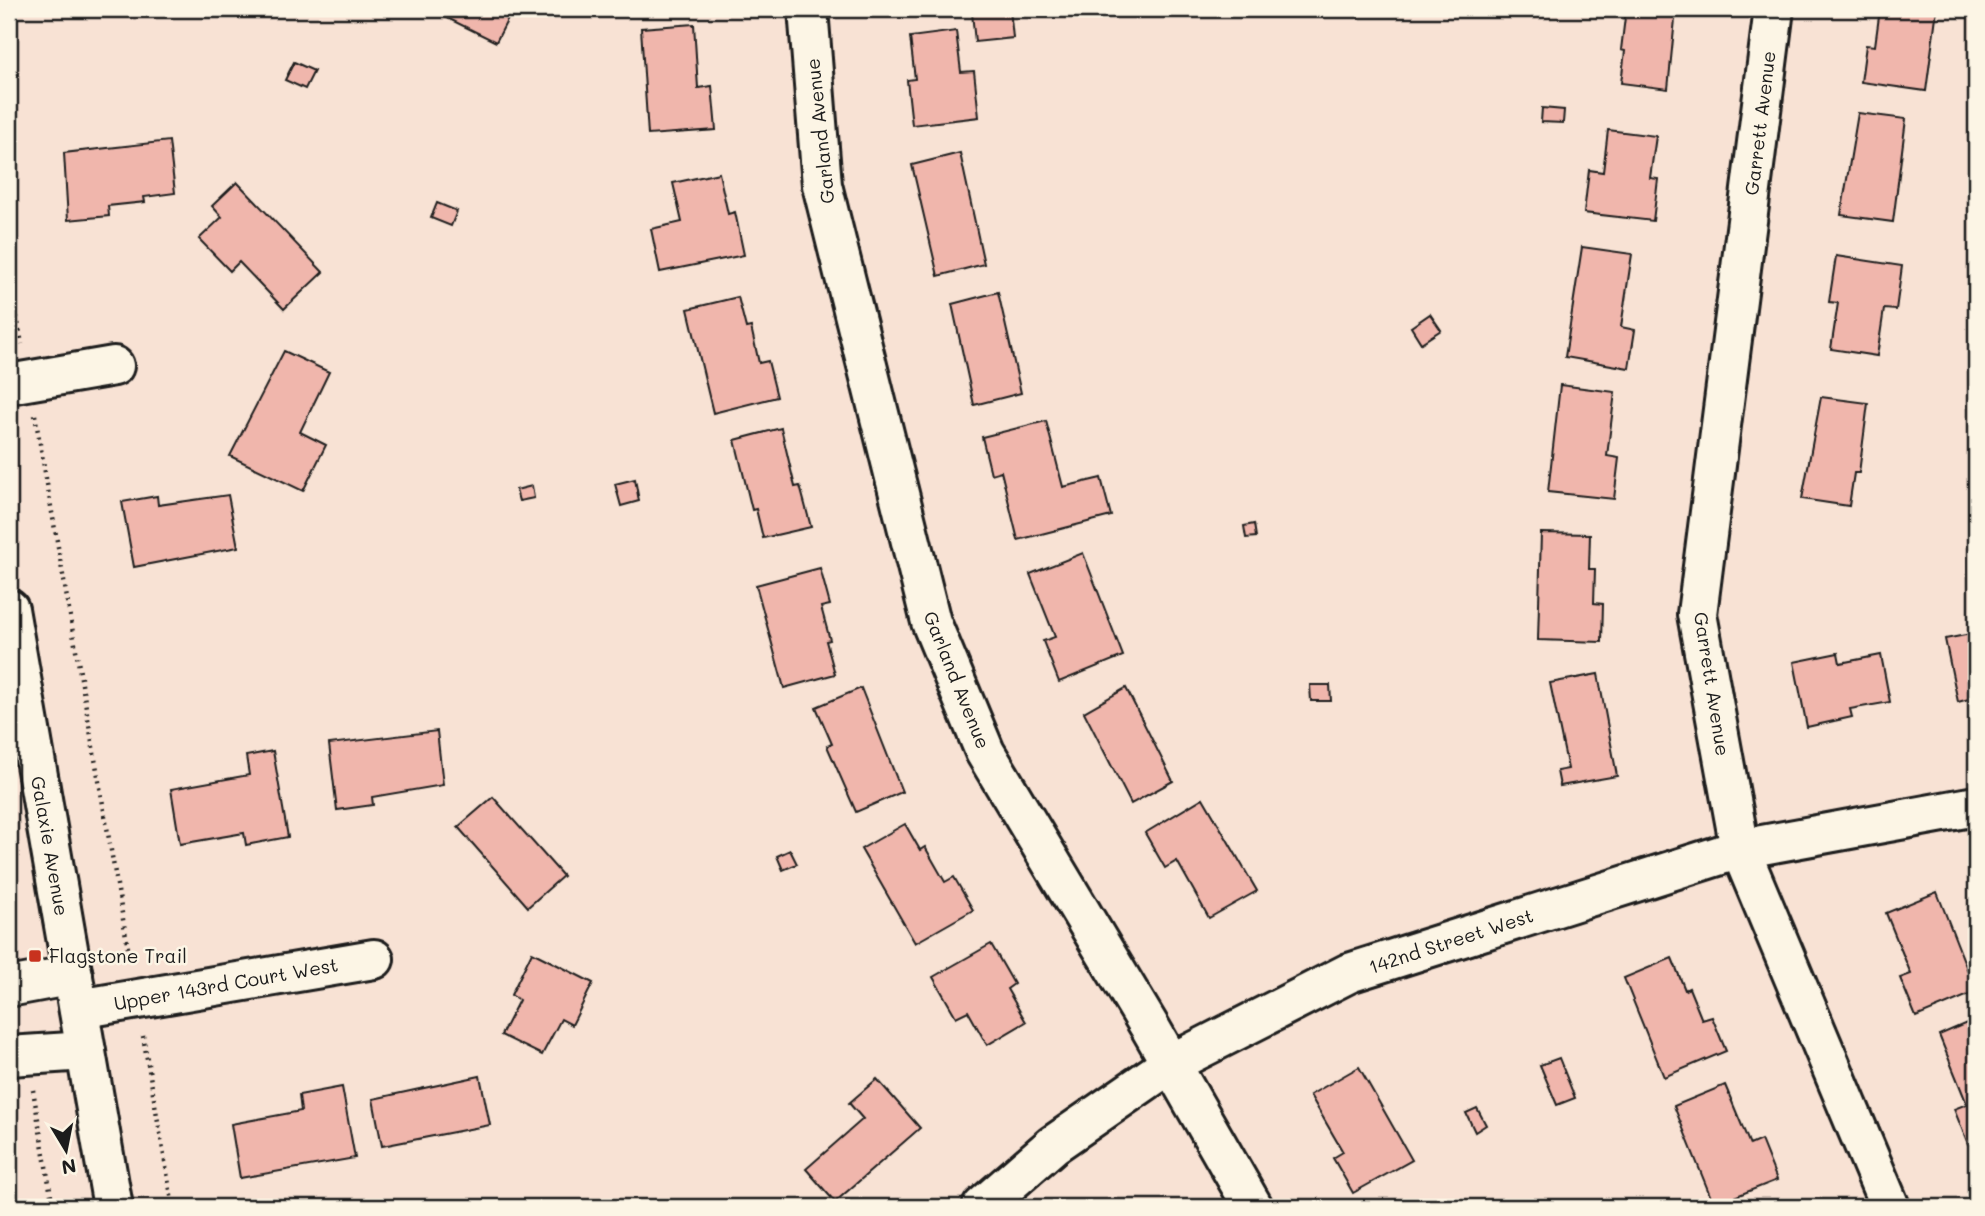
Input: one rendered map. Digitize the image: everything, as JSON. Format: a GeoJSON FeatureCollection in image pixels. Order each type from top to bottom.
{"type":"FeatureCollection","features":[{"type":"Feature","properties":{"kind":"street","name":"Garland Avenue"},"geometry":{"type":"LineString","coordinates":[[808,9],[822,185],[930,622],[985,752],[1253,1207]]}},
{"type":"Feature","properties":{"kind":"street","name":"Garrett Avenue"},"geometry":{"type":"LineString","coordinates":[[1774,9],[1697,614],[1740,849],[1890,1207]]}},
{"type":"Feature","properties":{"kind":"street"},"geometry":{"type":"LineString","coordinates":[[19,382],[114,366]]}},
{"type":"Feature","properties":{"kind":"street","name":"Galaxie Avenue"},"geometry":{"type":"LineString","coordinates":[[9,609],[113,1207]]}},
{"type":"Feature","properties":{"kind":"street","name":"142nd Street West"},"geometry":{"type":"LineString","coordinates":[[982,1207],[1053,1145],[1170,1064],[1349,973],[1740,849],[1976,806]]}},
{"type":"Feature","properties":{"kind":"street","name":"Upper 143rd Court West"},"geometry":{"type":"LineString","coordinates":[[9,988],[138,999],[374,959]]}},
{"type":"Feature","properties":{"kind":"street"},"geometry":{"type":"LineString","coordinates":[[9,1056],[86,1051]]}},
{"type":"Feature","properties":{"kind":"path"},"geometry":{"type":"LineString","coordinates":[[9,275],[19,382],[138,999],[173,1207]]}},
{"type":"Feature","properties":{"kind":"path"},"geometry":{"type":"LineString","coordinates":[[33,1089],[53,1207]]}},
{"type":"Feature","properties":{"kind":"building"},"geometry":{"type":"Polygon","coordinates":[[[429,9],[513,9],[496,42],[429,9]]]}},
{"type":"Feature","properties":{"kind":"building"},"geometry":{"type":"Polygon","coordinates":[[[1010,9],[1013,38],[975,42],[972,13],[1010,9]]]}},
{"type":"Feature","properties":{"kind":"building"},"geometry":{"type":"Polygon","coordinates":[[[1626,9],[1676,9],[1668,89],[1621,83],[1625,51],[1621,50],[1626,9]]]}},
{"type":"Feature","properties":{"kind":"building"},"geometry":{"type":"Polygon","coordinates":[[[1880,9],[1937,9],[1926,91],[1861,82],[1866,45],[1875,46],[1880,9]]]}},
{"type":"Feature","properties":{"kind":"building"},"geometry":{"type":"Polygon","coordinates":[[[694,24],[698,88],[712,86],[716,130],[648,135],[641,28],[694,24]]]}},
{"type":"Feature","properties":{"kind":"building"},"geometry":{"type":"Polygon","coordinates":[[[956,31],[961,72],[974,71],[979,117],[912,125],[907,80],[915,79],[910,37],[956,31]]]}},
{"type":"Feature","properties":{"kind":"building"},"geometry":{"type":"Polygon","coordinates":[[[294,62],[314,71],[305,89],[285,80],[294,62]]]}},
{"type":"Feature","properties":{"kind":"building"},"geometry":{"type":"Polygon","coordinates":[[[1542,108],[1564,110],[1563,123],[1541,122],[1542,108]]]}},
{"type":"Feature","properties":{"kind":"building"},"geometry":{"type":"Polygon","coordinates":[[[1858,113],[1906,119],[1893,222],[1841,215],[1858,113]]]}},
{"type":"Feature","properties":{"kind":"building"},"geometry":{"type":"Polygon","coordinates":[[[1608,130],[1656,136],[1650,178],[1658,179],[1653,221],[1584,213],[1589,170],[1603,172],[1608,130]]]}},
{"type":"Feature","properties":{"kind":"building"},"geometry":{"type":"Polygon","coordinates":[[[169,141],[175,193],[144,197],[145,202],[108,206],[109,216],[68,220],[64,153],[169,141]]]}},
{"type":"Feature","properties":{"kind":"building"},"geometry":{"type":"Polygon","coordinates":[[[960,153],[984,264],[938,276],[912,165],[960,153]]]}},
{"type":"Feature","properties":{"kind":"building"},"geometry":{"type":"Polygon","coordinates":[[[719,173],[728,214],[735,212],[744,255],[660,272],[651,229],[682,222],[673,183],[719,173]]]}},
{"type":"Feature","properties":{"kind":"building"},"geometry":{"type":"Polygon","coordinates":[[[237,182],[323,272],[284,309],[239,262],[230,271],[199,239],[222,217],[212,206],[237,182]]]}},
{"type":"Feature","properties":{"kind":"building"},"geometry":{"type":"Polygon","coordinates":[[[437,203],[457,211],[451,226],[431,218],[437,203]]]}},
{"type":"Feature","properties":{"kind":"building"},"geometry":{"type":"Polygon","coordinates":[[[1582,247],[1632,254],[1621,327],[1635,330],[1629,368],[1565,357],[1582,247]]]}},
{"type":"Feature","properties":{"kind":"building"},"geometry":{"type":"Polygon","coordinates":[[[1836,256],[1902,266],[1896,310],[1884,309],[1877,356],[1831,349],[1838,303],[1829,302],[1836,256]]]}},
{"type":"Feature","properties":{"kind":"building"},"geometry":{"type":"Polygon","coordinates":[[[998,292],[1021,393],[974,405],[952,304],[998,292]]]}},
{"type":"Feature","properties":{"kind":"building"},"geometry":{"type":"Polygon","coordinates":[[[738,297],[746,328],[751,327],[759,363],[768,361],[777,397],[713,413],[688,309],[738,297]]]}},
{"type":"Feature","properties":{"kind":"building"},"geometry":{"type":"Polygon","coordinates":[[[1430,314],[1441,330],[1421,343],[1411,327],[1430,314]]]}},
{"type":"Feature","properties":{"kind":"building"},"geometry":{"type":"Polygon","coordinates":[[[284,351],[329,372],[300,432],[326,445],[303,491],[230,456],[284,351]]]}},
{"type":"Feature","properties":{"kind":"building"},"geometry":{"type":"Polygon","coordinates":[[[1560,385],[1615,392],[1607,456],[1619,458],[1614,499],[1548,492],[1560,385]]]}},
{"type":"Feature","properties":{"kind":"building"},"geometry":{"type":"Polygon","coordinates":[[[1821,397],[1868,403],[1859,473],[1854,473],[1849,506],[1802,499],[1821,397]]]}},
{"type":"Feature","properties":{"kind":"building"},"geometry":{"type":"Polygon","coordinates":[[[1046,421],[1063,487],[1101,478],[1111,516],[1018,540],[1001,471],[991,474],[982,437],[1046,421]]]}},
{"type":"Feature","properties":{"kind":"building"},"geometry":{"type":"Polygon","coordinates":[[[781,428],[795,487],[800,486],[811,527],[763,538],[756,509],[752,510],[735,440],[781,428]]]}},
{"type":"Feature","properties":{"kind":"building"},"geometry":{"type":"Polygon","coordinates":[[[635,479],[639,501],[621,506],[615,484],[635,479]]]}},
{"type":"Feature","properties":{"kind":"building"},"geometry":{"type":"Polygon","coordinates":[[[532,486],[534,498],[519,501],[516,490],[532,486]]]}},
{"type":"Feature","properties":{"kind":"building"},"geometry":{"type":"Polygon","coordinates":[[[228,495],[238,547],[134,567],[122,502],[157,496],[158,505],[228,495]]]}},
{"type":"Feature","properties":{"kind":"building"},"geometry":{"type":"Polygon","coordinates":[[[1254,524],[1256,537],[1246,538],[1244,526],[1254,524]]]}},
{"type":"Feature","properties":{"kind":"building"},"geometry":{"type":"Polygon","coordinates":[[[1541,533],[1590,534],[1589,569],[1595,569],[1594,603],[1603,604],[1602,642],[1538,640],[1541,533]]]}},
{"type":"Feature","properties":{"kind":"building"},"geometry":{"type":"Polygon","coordinates":[[[1083,553],[1123,656],[1059,682],[1043,641],[1055,637],[1030,574],[1083,553]]]}},
{"type":"Feature","properties":{"kind":"building"},"geometry":{"type":"Polygon","coordinates":[[[820,568],[830,605],[821,607],[835,674],[784,688],[756,585],[820,568]]]}},
{"type":"Feature","properties":{"kind":"building"},"geometry":{"type":"Polygon","coordinates":[[[1971,634],[1972,641],[1976,640],[1976,697],[1958,702],[1945,639],[1971,634]]]}},
{"type":"Feature","properties":{"kind":"building"},"geometry":{"type":"Polygon","coordinates":[[[1838,653],[1840,663],[1881,655],[1890,702],[1850,709],[1852,717],[1807,727],[1794,662],[1838,653]]]}},
{"type":"Feature","properties":{"kind":"building"},"geometry":{"type":"Polygon","coordinates":[[[1598,674],[1617,776],[1560,786],[1557,771],[1568,769],[1550,683],[1598,674]]]}},
{"type":"Feature","properties":{"kind":"building"},"geometry":{"type":"Polygon","coordinates":[[[1310,685],[1330,685],[1331,701],[1311,701],[1310,685]]]}},
{"type":"Feature","properties":{"kind":"building"},"geometry":{"type":"Polygon","coordinates":[[[861,688],[902,792],[856,812],[827,746],[832,744],[816,707],[861,688]]]}},
{"type":"Feature","properties":{"kind":"building"},"geometry":{"type":"Polygon","coordinates":[[[1126,688],[1173,781],[1131,804],[1084,712],[1126,688]]]}},
{"type":"Feature","properties":{"kind":"building"},"geometry":{"type":"Polygon","coordinates":[[[437,731],[443,785],[372,797],[373,805],[337,810],[329,744],[437,731]]]}},
{"type":"Feature","properties":{"kind":"building"},"geometry":{"type":"Polygon","coordinates":[[[273,751],[288,837],[246,845],[244,833],[180,844],[171,789],[249,775],[246,756],[273,751]]]}},
{"type":"Feature","properties":{"kind":"building"},"geometry":{"type":"Polygon","coordinates":[[[493,797],[563,876],[528,907],[458,827],[493,797]]]}},
{"type":"Feature","properties":{"kind":"building"},"geometry":{"type":"Polygon","coordinates":[[[1203,798],[1257,891],[1209,918],[1177,861],[1165,868],[1145,833],[1203,798]]]}},
{"type":"Feature","properties":{"kind":"building"},"geometry":{"type":"Polygon","coordinates":[[[905,824],[920,850],[925,847],[945,882],[954,877],[973,910],[915,943],[861,849],[905,824]]]}},
{"type":"Feature","properties":{"kind":"building"},"geometry":{"type":"Polygon","coordinates":[[[790,850],[797,864],[783,870],[777,856],[790,850]]]}},
{"type":"Feature","properties":{"kind":"building"},"geometry":{"type":"Polygon","coordinates":[[[1937,892],[1976,992],[1916,1017],[1900,978],[1911,974],[1886,913],[1937,892]]]}},
{"type":"Feature","properties":{"kind":"building"},"geometry":{"type":"Polygon","coordinates":[[[991,944],[1014,984],[1007,989],[1026,1022],[987,1045],[968,1011],[956,1017],[933,977],[991,944]]]}},
{"type":"Feature","properties":{"kind":"building"},"geometry":{"type":"Polygon","coordinates":[[[532,952],[593,983],[572,1025],[561,1019],[542,1055],[501,1035],[519,1000],[511,995],[532,952]]]}},
{"type":"Feature","properties":{"kind":"building"},"geometry":{"type":"Polygon","coordinates":[[[1672,958],[1685,990],[1689,988],[1702,1020],[1712,1017],[1726,1051],[1664,1077],[1624,978],[1672,958]]]}},
{"type":"Feature","properties":{"kind":"building"},"geometry":{"type":"Polygon","coordinates":[[[1976,1019],[1976,1141],[1968,1144],[1954,1109],[1967,1104],[1939,1035],[1976,1019]]]}},
{"type":"Feature","properties":{"kind":"building"},"geometry":{"type":"Polygon","coordinates":[[[1559,1058],[1575,1098],[1557,1105],[1540,1065],[1559,1058]]]}},
{"type":"Feature","properties":{"kind":"building"},"geometry":{"type":"Polygon","coordinates":[[[1359,1067],[1412,1160],[1353,1193],[1333,1158],[1343,1152],[1310,1095],[1359,1067]]]}},
{"type":"Feature","properties":{"kind":"building"},"geometry":{"type":"Polygon","coordinates":[[[480,1076],[490,1125],[382,1146],[373,1099],[480,1076]]]}},
{"type":"Feature","properties":{"kind":"building"},"geometry":{"type":"Polygon","coordinates":[[[877,1079],[920,1128],[835,1202],[806,1169],[863,1119],[849,1103],[877,1079]]]}},
{"type":"Feature","properties":{"kind":"building"},"geometry":{"type":"Polygon","coordinates":[[[1725,1085],[1750,1145],[1761,1140],[1777,1180],[1714,1205],[1674,1106],[1725,1085]]]}},
{"type":"Feature","properties":{"kind":"building"},"geometry":{"type":"Polygon","coordinates":[[[342,1087],[355,1158],[240,1178],[231,1124],[301,1111],[299,1095],[342,1087]]]}},
{"type":"Feature","properties":{"kind":"building"},"geometry":{"type":"Polygon","coordinates":[[[1477,1108],[1486,1125],[1475,1132],[1466,1113],[1477,1108]]]}},
{"type":"Feature","properties":{"kind":"place","name":"Flagstone Trail"},"geometry":{"type":"Point","coordinates":[35,956]}}]}
